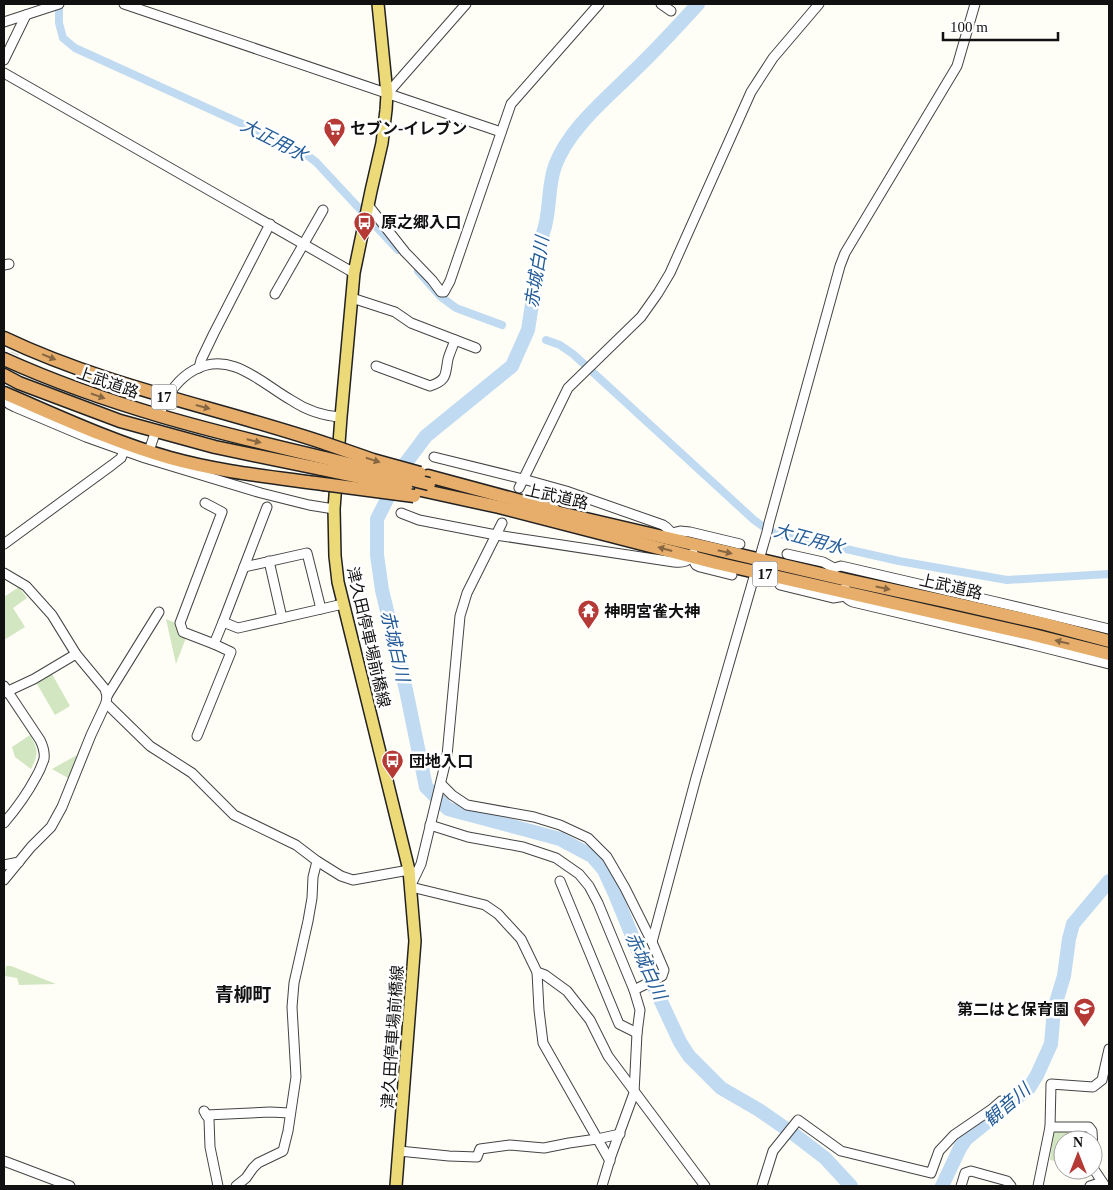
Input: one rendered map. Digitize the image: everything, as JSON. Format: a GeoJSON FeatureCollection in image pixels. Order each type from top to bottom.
{"type":"FeatureCollection","features":[{"type":"Feature","properties":{"kind":"highway","name":"17"},"geometry":{"type":"LineString","coordinates":[[4,338],[13,352],[69,366],[167,398],[249,420],[327,444],[373,460],[423,486]]}},
{"type":"Feature","properties":{"kind":"highway","name":"上武道路"},"geometry":{"type":"LineString","coordinates":[[13,352],[38,374],[62,383],[141,411],[323,464]]}},
{"type":"Feature","properties":{"kind":"highway","name":"上武道路"},"geometry":{"type":"LineString","coordinates":[[4,378],[120,421],[215,446],[323,464],[674,537],[693,551]]}},
{"type":"Feature","properties":{"kind":"highway","name":"17"},"geometry":{"type":"LineString","coordinates":[[4,393],[123,442],[175,459],[209,467],[323,484],[423,486]]}},
{"type":"Feature","properties":{"kind":"highway","name":"上武道路"},"geometry":{"type":"LineString","coordinates":[[423,486],[499,507],[758,566],[1109,654]]}},
{"type":"Feature","properties":{"kind":"highway","name":"上武道路"},"geometry":{"type":"LineString","coordinates":[[758,566],[832,572],[846,589],[944,600],[1109,641]]}},
{"type":"Feature","properties":{"kind":"main road","name":"津久田停車場前橋線"},"geometry":{"type":"LineString","coordinates":[[378,4],[387,94],[386,110],[382,143],[354,273],[334,509],[335,556],[338,582],[409,870],[411,886],[415,941],[396,1186]]}},
{"type":"Feature","properties":{"kind":"street"},"geometry":{"type":"LineString","coordinates":[[124,4],[501,132]]}},
{"type":"Feature","properties":{"kind":"street"},"geometry":{"type":"LineString","coordinates":[[387,94],[466,4]]}},
{"type":"Feature","properties":{"kind":"street"},"geometry":{"type":"LineString","coordinates":[[368,207],[405,252],[441,292],[444,292],[450,281],[511,104],[599,4]]}},
{"type":"Feature","properties":{"kind":"street"},"geometry":{"type":"LineString","coordinates":[[661,4],[671,11]]}},
{"type":"Feature","properties":{"kind":"street"},"geometry":{"type":"LineString","coordinates":[[519,488],[568,388],[641,316],[658,293],[670,273],[751,92],[773,58],[820,4]]}},
{"type":"Feature","properties":{"kind":"street"},"geometry":{"type":"LineString","coordinates":[[652,942],[696,778],[758,566],[840,266],[845,253],[957,66],[975,4]]}},
{"type":"Feature","properties":{"kind":"street"},"geometry":{"type":"LineString","coordinates":[[4,22],[55,5]]}},
{"type":"Feature","properties":{"kind":"street"},"geometry":{"type":"LineString","coordinates":[[4,60],[26,15]]}},
{"type":"Feature","properties":{"kind":"street"},"geometry":{"type":"LineString","coordinates":[[4,73],[354,273]]}},
{"type":"Feature","properties":{"kind":"street"},"geometry":{"type":"LineString","coordinates":[[275,294],[323,210]]}},
{"type":"Feature","properties":{"kind":"street"},"geometry":{"type":"LineString","coordinates":[[199,368],[210,340],[270,224]]}},
{"type":"Feature","properties":{"kind":"street"},"geometry":{"type":"LineString","coordinates":[[352,298],[395,312],[411,323],[476,348]]}},
{"type":"Feature","properties":{"kind":"street"},"geometry":{"type":"LineString","coordinates":[[376,366],[430,386],[438,383],[447,374],[448,358],[455,340]]}},
{"type":"Feature","properties":{"kind":"street"},"geometry":{"type":"LineString","coordinates":[[161,411],[171,390],[182,378],[199,368],[214,365],[239,368],[301,406],[324,415],[341,417]]}},
{"type":"Feature","properties":{"kind":"street"},"geometry":{"type":"LineString","coordinates":[[4,397],[14,407],[124,451],[261,492],[334,509]]}},
{"type":"Feature","properties":{"kind":"street"},"geometry":{"type":"LineString","coordinates":[[149,451],[155,433]]}},
{"type":"Feature","properties":{"kind":"street"},"geometry":{"type":"LineString","coordinates":[[4,544],[112,465],[121,458],[124,451]]}},
{"type":"Feature","properties":{"kind":"street"},"geometry":{"type":"LineString","coordinates":[[434,457],[566,491],[668,528],[674,537],[680,531],[690,532],[740,544]]}},
{"type":"Feature","properties":{"kind":"street"},"geometry":{"type":"LineString","coordinates":[[197,736],[231,652],[184,632],[180,623],[222,512],[205,503]]}},
{"type":"Feature","properties":{"kind":"street"},"geometry":{"type":"LineString","coordinates":[[214,644],[267,507]]}},
{"type":"Feature","properties":{"kind":"street"},"geometry":{"type":"LineString","coordinates":[[401,513],[419,520],[496,535],[674,562],[685,562],[693,551]]}},
{"type":"Feature","properties":{"kind":"street"},"geometry":{"type":"LineString","coordinates":[[502,523],[467,593],[460,616],[448,747],[441,784],[420,864],[411,886],[485,905],[498,914],[521,940],[537,972],[543,1043],[610,1161]]}},
{"type":"Feature","properties":{"kind":"street"},"geometry":{"type":"LineString","coordinates":[[693,551],[694,563],[698,566],[732,575]]}},
{"type":"Feature","properties":{"kind":"street"},"geometry":{"type":"LineString","coordinates":[[244,567],[307,553],[321,609]]}},
{"type":"Feature","properties":{"kind":"street"},"geometry":{"type":"LineString","coordinates":[[787,554],[823,562],[832,572],[841,566],[1109,630]]}},
{"type":"Feature","properties":{"kind":"street"},"geometry":{"type":"LineString","coordinates":[[269,561],[282,618]]}},
{"type":"Feature","properties":{"kind":"street"},"geometry":{"type":"LineString","coordinates":[[4,574],[26,586],[52,615],[76,654],[105,689],[106,700],[150,746],[192,773],[234,815],[296,845],[341,876],[353,880],[409,870]]}},
{"type":"Feature","properties":{"kind":"street"},"geometry":{"type":"LineString","coordinates":[[780,585],[833,598],[846,589],[848,600],[853,602],[1109,664]]}},
{"type":"Feature","properties":{"kind":"street"},"geometry":{"type":"LineString","coordinates":[[223,622],[238,628],[343,604]]}},
{"type":"Feature","properties":{"kind":"street"},"geometry":{"type":"LineString","coordinates":[[4,880],[31,847],[51,827],[62,807],[106,700],[159,612]]}},
{"type":"Feature","properties":{"kind":"street"},"geometry":{"type":"LineString","coordinates":[[4,823],[24,798],[44,758],[44,747],[40,740],[5,690],[34,679],[76,654]]}},
{"type":"Feature","properties":{"kind":"street"},"geometry":{"type":"LineString","coordinates":[[441,784],[452,795],[467,805],[534,817],[560,824],[588,838],[607,857],[625,888],[664,970],[662,976],[635,989]]}},
{"type":"Feature","properties":{"kind":"street"},"geometry":{"type":"LineString","coordinates":[[431,822],[468,837],[523,847],[556,858],[579,874],[598,903],[635,989],[640,1010],[634,1093],[602,1186]]}},
{"type":"Feature","properties":{"kind":"street"},"geometry":{"type":"LineString","coordinates":[[236,1186],[258,1164],[283,1151],[296,1077],[292,1006],[294,983],[308,921],[317,860]]}},
{"type":"Feature","properties":{"kind":"street"},"geometry":{"type":"LineString","coordinates":[[4,865],[19,862]]}},
{"type":"Feature","properties":{"kind":"street"},"geometry":{"type":"LineString","coordinates":[[560,881],[619,1024],[637,1033]]}},
{"type":"Feature","properties":{"kind":"street"},"geometry":{"type":"LineString","coordinates":[[537,972],[545,975],[567,991],[590,1020],[608,1056],[705,1186]]}},
{"type":"Feature","properties":{"kind":"street"},"geometry":{"type":"LineString","coordinates":[[1038,1186],[1050,1126],[1051,1084],[1092,1087],[1102,1080],[1109,1049]]}},
{"type":"Feature","properties":{"kind":"street"},"geometry":{"type":"LineString","coordinates":[[762,1186],[773,1152],[798,1120],[841,1151],[931,1173],[939,1151],[954,1135],[1001,1101]]}},
{"type":"Feature","properties":{"kind":"street"},"geometry":{"type":"LineString","coordinates":[[218,1186],[210,1147],[208,1118],[205,1113],[290,1113]]}},
{"type":"Feature","properties":{"kind":"street"},"geometry":{"type":"LineString","coordinates":[[1050,1126],[1089,1126],[1091,1130]]}},
{"type":"Feature","properties":{"kind":"street"},"geometry":{"type":"LineString","coordinates":[[400,1151],[477,1157],[480,1148],[510,1145],[544,1148],[620,1134]]}},
{"type":"Feature","properties":{"kind":"street"},"geometry":{"type":"LineString","coordinates":[[4,1161],[70,1186]]}},
{"type":"Feature","properties":{"kind":"street"},"geometry":{"type":"LineString","coordinates":[[961,1186],[965,1173],[971,1171],[1007,1181],[1011,1186]]}},
{"type":"Feature","properties":{"kind":"street"},"geometry":{"type":"LineString","coordinates":[[1090,1186],[1103,1184]]}},
{"type":"Feature","properties":{"kind":"green space"},"geometry":{"type":"Polygon","coordinates":[[[19,587],[27,598],[13,608],[25,627],[4,640],[4,597],[19,587]]]}},
{"type":"Feature","properties":{"kind":"green space"},"geometry":{"type":"Polygon","coordinates":[[[166,619],[178,624],[187,635],[176,664],[166,619]]]}},
{"type":"Feature","properties":{"kind":"green space"},"geometry":{"type":"Polygon","coordinates":[[[52,674],[70,706],[55,715],[37,684],[52,674]]]}},
{"type":"Feature","properties":{"kind":"green space"},"geometry":{"type":"Polygon","coordinates":[[[30,735],[35,744],[36,752],[31,769],[15,757],[12,747],[30,735]]]}},
{"type":"Feature","properties":{"kind":"green space"},"geometry":{"type":"Polygon","coordinates":[[[77,755],[68,778],[52,769],[77,755]]]}},
{"type":"Feature","properties":{"kind":"green space"},"geometry":{"type":"Polygon","coordinates":[[[6,966],[11,966],[56,984],[19,985],[17,978],[5,976],[6,966]]]}},
{"type":"Feature","properties":{"kind":"green space"},"geometry":{"type":"Polygon","coordinates":[[[1053,1135],[1053,1161],[1050,1160],[1053,1135]]]}},
{"type":"Feature","properties":{"kind":"waterway","name":"大正用水"},"geometry":{"type":"LineString","coordinates":[[59,4],[59,23],[63,38],[75,48],[300,150],[316,162],[398,250]]}},
{"type":"Feature","properties":{"kind":"waterway","name":"赤城白川"},"geometry":{"type":"LineString","coordinates":[[698,4],[590,114],[569,139],[561,152],[551,183],[528,330],[512,366],[426,436],[405,464],[377,519],[377,555],[382,590],[406,690],[426,787],[448,809],[560,839],[592,856],[604,870],[644,965],[680,1042],[689,1056],[721,1088],[759,1110],[825,1158],[851,1186]]}},
{"type":"Feature","properties":{"kind":"waterway","name":"大正用水"},"geometry":{"type":"LineString","coordinates":[[418,271],[440,296],[456,308],[502,325]]}},
{"type":"Feature","properties":{"kind":"waterway","name":"大正用水"},"geometry":{"type":"LineString","coordinates":[[546,340],[560,345],[573,354],[754,520],[771,532],[899,561],[1007,580],[1109,574]]}},
{"type":"Feature","properties":{"kind":"waterway","name":"観音川"},"geometry":{"type":"LineString","coordinates":[[942,1186],[966,1139],[1029,1088],[1037,1075],[1051,1044],[1054,1009],[1064,976],[1073,924],[1109,881]]}},
{"type":"Feature","properties":{"kind":"tunnel"},"geometry":{"type":"LineString","coordinates":[[4,379],[15,353]]}},
{"type":"Feature","properties":{"kind":"place","name":"セブン-イレブン"},"geometry":{"type":"Point","coordinates":[334,147]}},
{"type":"Feature","properties":{"kind":"place","name":"原之郷入口"},"geometry":{"type":"Point","coordinates":[365,241]}},
{"type":"Feature","properties":{"kind":"place","name":"神明宮雀大神"},"geometry":{"type":"Point","coordinates":[588,630]}},
{"type":"Feature","properties":{"kind":"place","name":"団地入口"},"geometry":{"type":"Point","coordinates":[393,780]}},
{"type":"Feature","properties":{"kind":"place","name":"第二はと保育園"},"geometry":{"type":"Point","coordinates":[1085,1028]}},
{"type":"Feature","properties":{"kind":"district","name":"青柳町"},"geometry":{"type":"Point","coordinates":[243,994]}}]}
